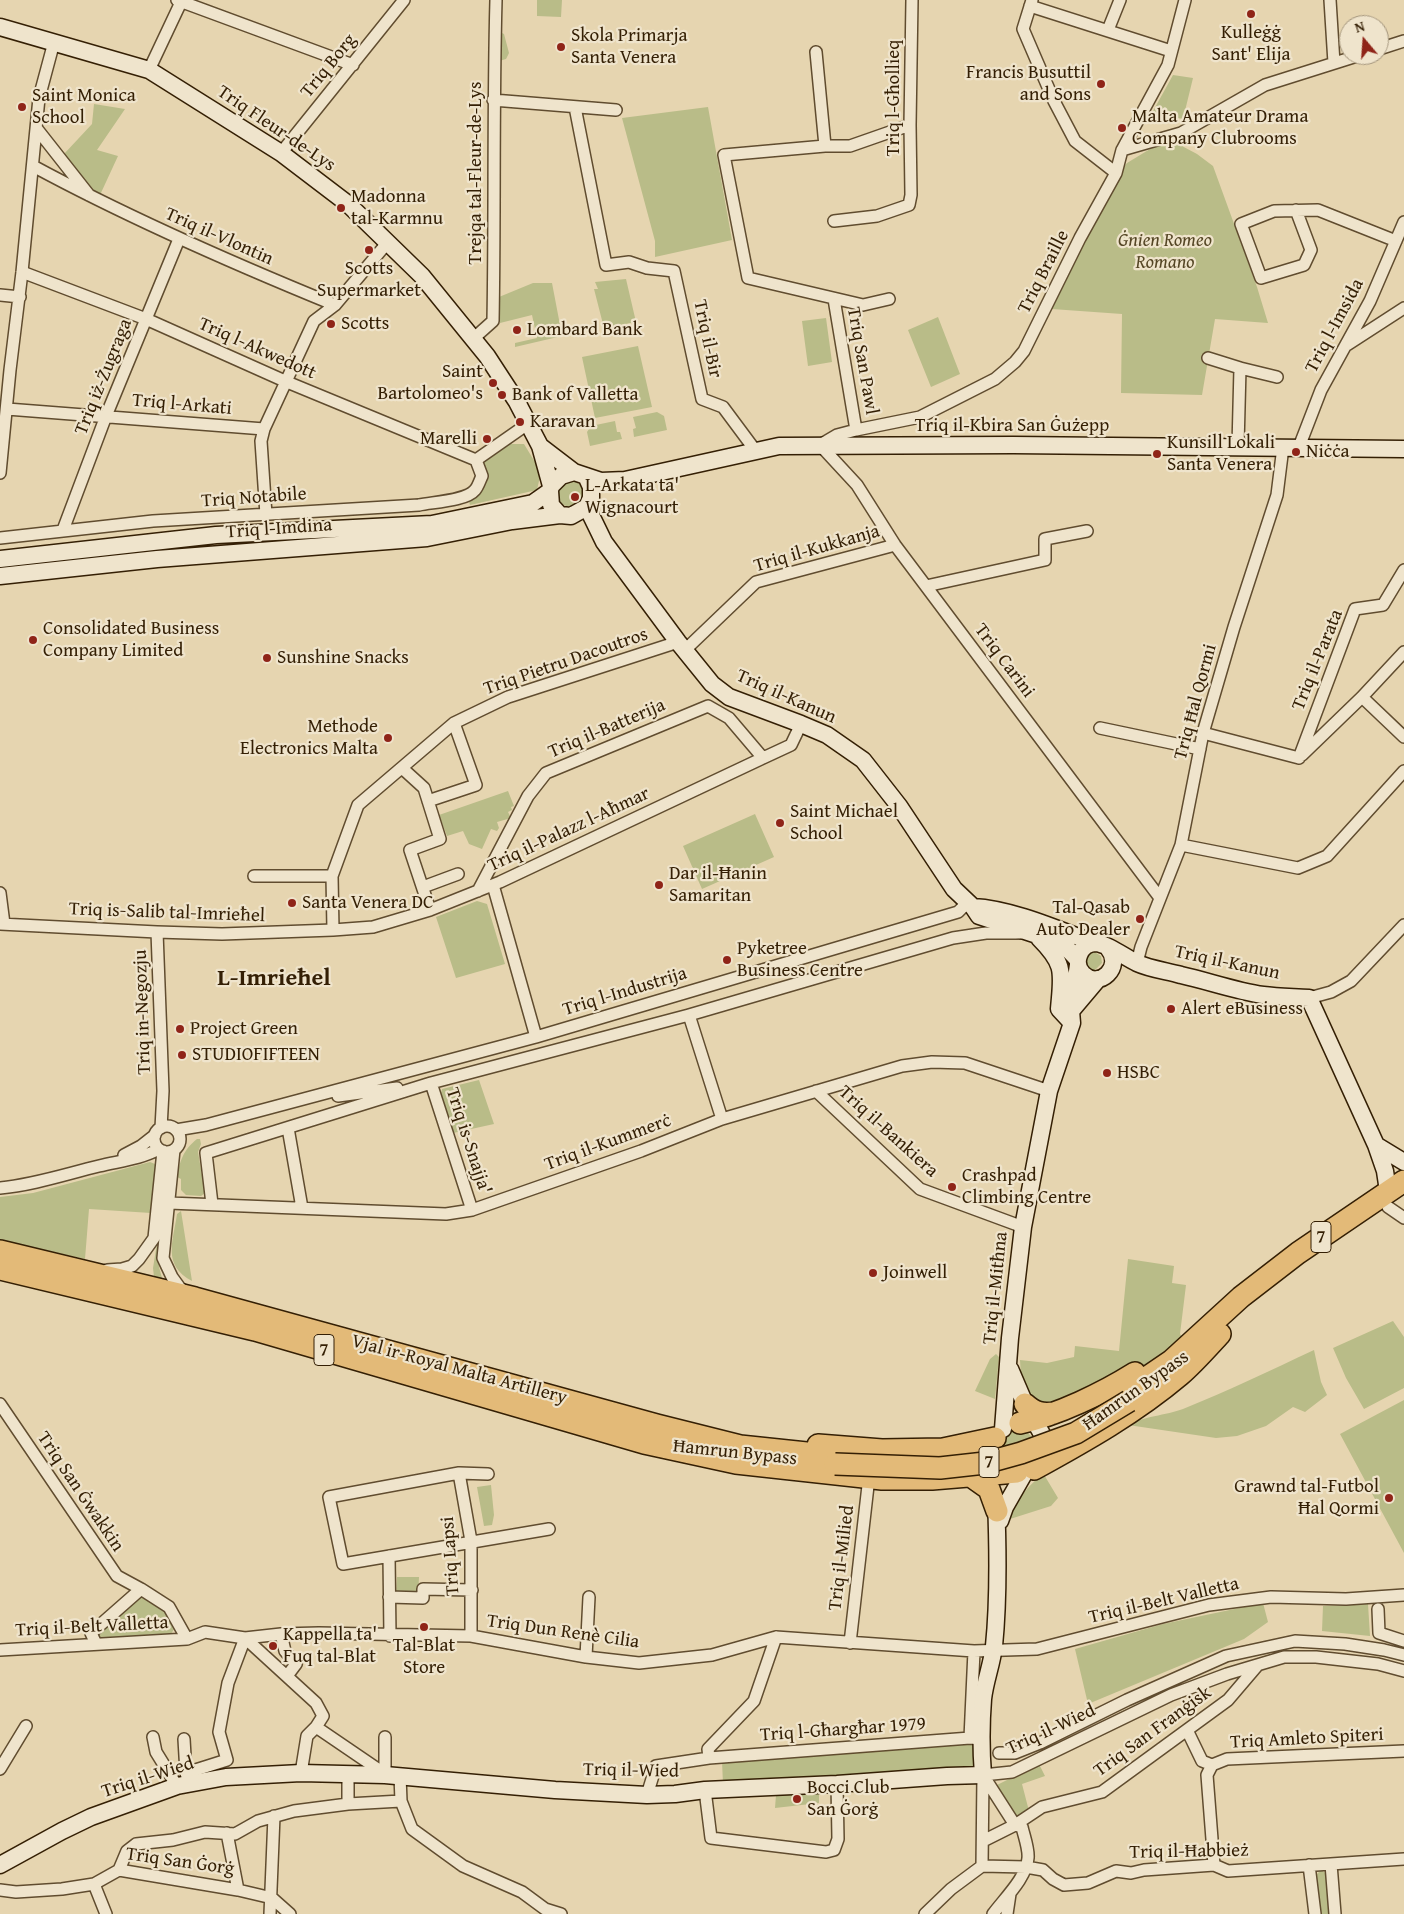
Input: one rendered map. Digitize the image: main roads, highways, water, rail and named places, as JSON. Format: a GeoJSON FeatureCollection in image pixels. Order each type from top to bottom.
{"type":"FeatureCollection","features":[{"type":"Feature","properties":{"kind":"highway","name":"Ħamrun Bypass"},"geometry":{"type":"LineString","coordinates":[[644,1443],[835,1460],[940,1460],[981,1454],[1019,1445],[1072,1425],[1127,1397],[1244,1302],[1398,1199]]}},
{"type":"Feature","properties":{"kind":"highway","name":"Vjal ir-Royal Malta Artillery"},"geometry":{"type":"LineString","coordinates":[[0,1252],[88,1271],[195,1298],[657,1425]]}},
{"type":"Feature","properties":{"kind":"highway","name":"Vjal ir-Royal Malta Artillery"},"geometry":{"type":"LineString","coordinates":[[0,1269],[255,1330],[644,1443]]}},
{"type":"Feature","properties":{"kind":"highway"},"geometry":{"type":"LineString","coordinates":[[972,1477],[1013,1435],[1033,1411],[1043,1414],[1054,1413],[1122,1382],[1244,1302]]}},
{"type":"Feature","properties":{"kind":"highway"},"geometry":{"type":"LineString","coordinates":[[1013,1435],[1025,1471],[1088,1439],[1136,1409],[1181,1374],[1244,1302]]}},
{"type":"Feature","properties":{"kind":"highway","name":"Ħamrun Bypass"},"geometry":{"type":"LineString","coordinates":[[657,1425],[740,1446],[835,1460]]}},
{"type":"Feature","properties":{"kind":"highway"},"geometry":{"type":"LineString","coordinates":[[657,1425],[739,1437],[882,1450],[943,1449],[1013,1435]]}},
{"type":"Feature","properties":{"kind":"highway"},"geometry":{"type":"LineString","coordinates":[[644,1443],[736,1462],[869,1477],[932,1479],[972,1477],[989,1489],[997,1519]]}},
{"type":"Feature","properties":{"kind":"main road","name":"Triq Fleur-de-Lys"},"geometry":{"type":"LineString","coordinates":[[0,27],[149,70],[281,153],[348,204],[422,276],[474,338],[502,376],[540,446],[551,488]]}},
{"type":"Feature","properties":{"kind":"main road","name":"Triq Fleur-de-Lys"},"geometry":{"type":"LineString","coordinates":[[540,446],[580,474]]}},
{"type":"Feature","properties":{"kind":"main road","name":"Triq il-Kbira San Ġużepp"},"geometry":{"type":"LineString","coordinates":[[580,474],[601,481],[625,480],[778,446],[1238,446],[1404,449]]}},
{"type":"Feature","properties":{"kind":"main road"},"geometry":{"type":"LineString","coordinates":[[580,474],[591,487],[589,502],[566,515],[551,504],[551,488],[562,476],[580,474]]}},
{"type":"Feature","properties":{"kind":"main road","name":"Triq il-Kbira San Ġużepp"},"geometry":{"type":"LineString","coordinates":[[589,502],[625,480]]}},
{"type":"Feature","properties":{"kind":"main road","name":"Triq l-Imdina"},"geometry":{"type":"LineString","coordinates":[[0,559],[216,535],[432,524],[533,503],[551,488]]}},
{"type":"Feature","properties":{"kind":"main road","name":"Triq il-Kanun"},"geometry":{"type":"LineString","coordinates":[[589,502],[604,542],[712,684],[729,697],[827,735],[863,760],[899,806],[954,889],[970,904],[979,916],[1055,941],[1065,946],[1078,962]]}},
{"type":"Feature","properties":{"kind":"main road","name":"Triq l-Imdina"},"geometry":{"type":"LineString","coordinates":[[0,576],[157,559],[427,538],[512,521],[566,515]]}},
{"type":"Feature","properties":{"kind":"main road","name":"Triq il-Kanun"},"geometry":{"type":"LineString","coordinates":[[566,515],[604,542]]}},
{"type":"Feature","properties":{"kind":"main road","name":"Triq il-Kanun"},"geometry":{"type":"LineString","coordinates":[[970,904],[1026,919],[1101,946],[1137,963],[1262,995],[1309,998],[1376,1145]]}},
{"type":"Feature","properties":{"kind":"main road"},"geometry":{"type":"LineString","coordinates":[[1033,935],[1054,954],[1062,972],[1068,1014]]}},
{"type":"Feature","properties":{"kind":"main road"},"geometry":{"type":"LineString","coordinates":[[1105,974],[1113,956],[1101,946],[1081,950],[1078,962],[1082,973],[1090,978],[1105,974],[1137,963]]}},
{"type":"Feature","properties":{"kind":"main road","name":"Triq il-Mitħna"},"geometry":{"type":"LineString","coordinates":[[983,1775],[975,1738],[993,1649],[998,1603],[997,1519],[1013,1435],[1009,1366],[1023,1227],[1049,1091],[1068,1014],[1078,962]]}},
{"type":"Feature","properties":{"kind":"main road","name":"Triq il-Mitħna"},"geometry":{"type":"LineString","coordinates":[[1068,1014],[1105,974]]}},
{"type":"Feature","properties":{"kind":"main road"},"geometry":{"type":"LineString","coordinates":[[1376,1145],[1404,1162]]}},
{"type":"Feature","properties":{"kind":"main road"},"geometry":{"type":"LineString","coordinates":[[1376,1145],[1398,1199]]}},
{"type":"Feature","properties":{"kind":"main road","name":"Triq il-Mitħna"},"geometry":{"type":"LineString","coordinates":[[1009,1366],[1013,1435]]}},
{"type":"Feature","properties":{"kind":"main road","name":"Triq il-Mitħna"},"geometry":{"type":"LineString","coordinates":[[997,1519],[1025,1471],[1041,1463],[1045,1454],[1045,1445],[1013,1435]]}},
{"type":"Feature","properties":{"kind":"main road","name":"Triq il-Wied"},"geometry":{"type":"LineString","coordinates":[[6,1862],[91,1817],[184,1781],[226,1777],[301,1773],[393,1775],[555,1790],[646,1795],[983,1775]]}},
{"type":"Feature","properties":{"kind":"main road"},"geometry":{"type":"LineString","coordinates":[[0,1874],[6,1862]]}},
{"type":"Feature","properties":{"kind":"place","name":"Kulleġġ Sant' Elija"},"geometry":{"type":"Point","coordinates":[1251,14]}},
{"type":"Feature","properties":{"kind":"place","name":"Skola Primarja Santa Venera"},"geometry":{"type":"Point","coordinates":[561,47]}},
{"type":"Feature","properties":{"kind":"place","name":"Francis Busuttil and Sons"},"geometry":{"type":"Point","coordinates":[1101,84]}},
{"type":"Feature","properties":{"kind":"place","name":"Saint Monica School"},"geometry":{"type":"Point","coordinates":[22,107]}},
{"type":"Feature","properties":{"kind":"place","name":"Malta Amateur Drama Company Clubrooms"},"geometry":{"type":"Point","coordinates":[1122,128]}},
{"type":"Feature","properties":{"kind":"place","name":"Madonna tal-Karmnu"},"geometry":{"type":"Point","coordinates":[341,208]}},
{"type":"Feature","properties":{"kind":"place","name":"Scotts Supermarket"},"geometry":{"type":"Point","coordinates":[369,250]}},
{"type":"Feature","properties":{"kind":"place","name":"Scotts"},"geometry":{"type":"Point","coordinates":[331,324]}},
{"type":"Feature","properties":{"kind":"place","name":"Lombard Bank"},"geometry":{"type":"Point","coordinates":[517,330]}},
{"type":"Feature","properties":{"kind":"place","name":"Saint Bartolomeo's"},"geometry":{"type":"Point","coordinates":[493,383]}},
{"type":"Feature","properties":{"kind":"place","name":"Bank of Valletta"},"geometry":{"type":"Point","coordinates":[502,395]}},
{"type":"Feature","properties":{"kind":"place","name":"Karavan"},"geometry":{"type":"Point","coordinates":[520,422]}},
{"type":"Feature","properties":{"kind":"place","name":"Marelli"},"geometry":{"type":"Point","coordinates":[487,439]}},
{"type":"Feature","properties":{"kind":"place","name":"Niċċa"},"geometry":{"type":"Point","coordinates":[1296,452]}},
{"type":"Feature","properties":{"kind":"place","name":"Kunsill Lokali Santa Venera"},"geometry":{"type":"Point","coordinates":[1157,454]}},
{"type":"Feature","properties":{"kind":"place","name":"L-Arkata ta' Wignacourt"},"geometry":{"type":"Point","coordinates":[575,497]}},
{"type":"Feature","properties":{"kind":"place","name":"Consolidated Business Company Limited"},"geometry":{"type":"Point","coordinates":[33,640]}},
{"type":"Feature","properties":{"kind":"place","name":"Sunshine Snacks"},"geometry":{"type":"Point","coordinates":[267,658]}},
{"type":"Feature","properties":{"kind":"place","name":"Methode Electronics Malta"},"geometry":{"type":"Point","coordinates":[388,738]}},
{"type":"Feature","properties":{"kind":"place","name":"Saint Michael School"},"geometry":{"type":"Point","coordinates":[780,823]}},
{"type":"Feature","properties":{"kind":"place","name":"Dar il-Ħanin Samaritan"},"geometry":{"type":"Point","coordinates":[659,885]}},
{"type":"Feature","properties":{"kind":"place","name":"Santa Venera DC"},"geometry":{"type":"Point","coordinates":[292,903]}},
{"type":"Feature","properties":{"kind":"place","name":"Tal-Qasab Auto Dealer"},"geometry":{"type":"Point","coordinates":[1140,919]}},
{"type":"Feature","properties":{"kind":"place","name":"Pyketree Business Centre"},"geometry":{"type":"Point","coordinates":[727,960]}},
{"type":"Feature","properties":{"kind":"place","name":"Alert eBusiness"},"geometry":{"type":"Point","coordinates":[1171,1009]}},
{"type":"Feature","properties":{"kind":"place","name":"Project Green"},"geometry":{"type":"Point","coordinates":[180,1029]}},
{"type":"Feature","properties":{"kind":"place","name":"STUDIOFIFTEEN"},"geometry":{"type":"Point","coordinates":[182,1055]}},
{"type":"Feature","properties":{"kind":"place","name":"HSBC"},"geometry":{"type":"Point","coordinates":[1107,1073]}},
{"type":"Feature","properties":{"kind":"place","name":"Crashpad Climbing Centre"},"geometry":{"type":"Point","coordinates":[952,1187]}},
{"type":"Feature","properties":{"kind":"place","name":"Joinwell"},"geometry":{"type":"Point","coordinates":[873,1273]}},
{"type":"Feature","properties":{"kind":"place","name":"Grawnd tal-Futbol Ħal Qormi"},"geometry":{"type":"Point","coordinates":[1389,1498]}},
{"type":"Feature","properties":{"kind":"place","name":"Tal-Blat Store"},"geometry":{"type":"Point","coordinates":[424,1627]}},
{"type":"Feature","properties":{"kind":"place","name":"Kappella ta' Fuq tal-Blat"},"geometry":{"type":"Point","coordinates":[273,1646]}},
{"type":"Feature","properties":{"kind":"place","name":"Bocci Club San Ġorġ"},"geometry":{"type":"Point","coordinates":[797,1799]}},
{"type":"Feature","properties":{"kind":"district","name":"L-Imrieħel"},"geometry":{"type":"Point","coordinates":[274,979]}},
{"type":"Feature","properties":{"kind":"park label","name":"Ġnien Romeo Romano"},"geometry":{"type":"Point","coordinates":[1165,252]}}]}
